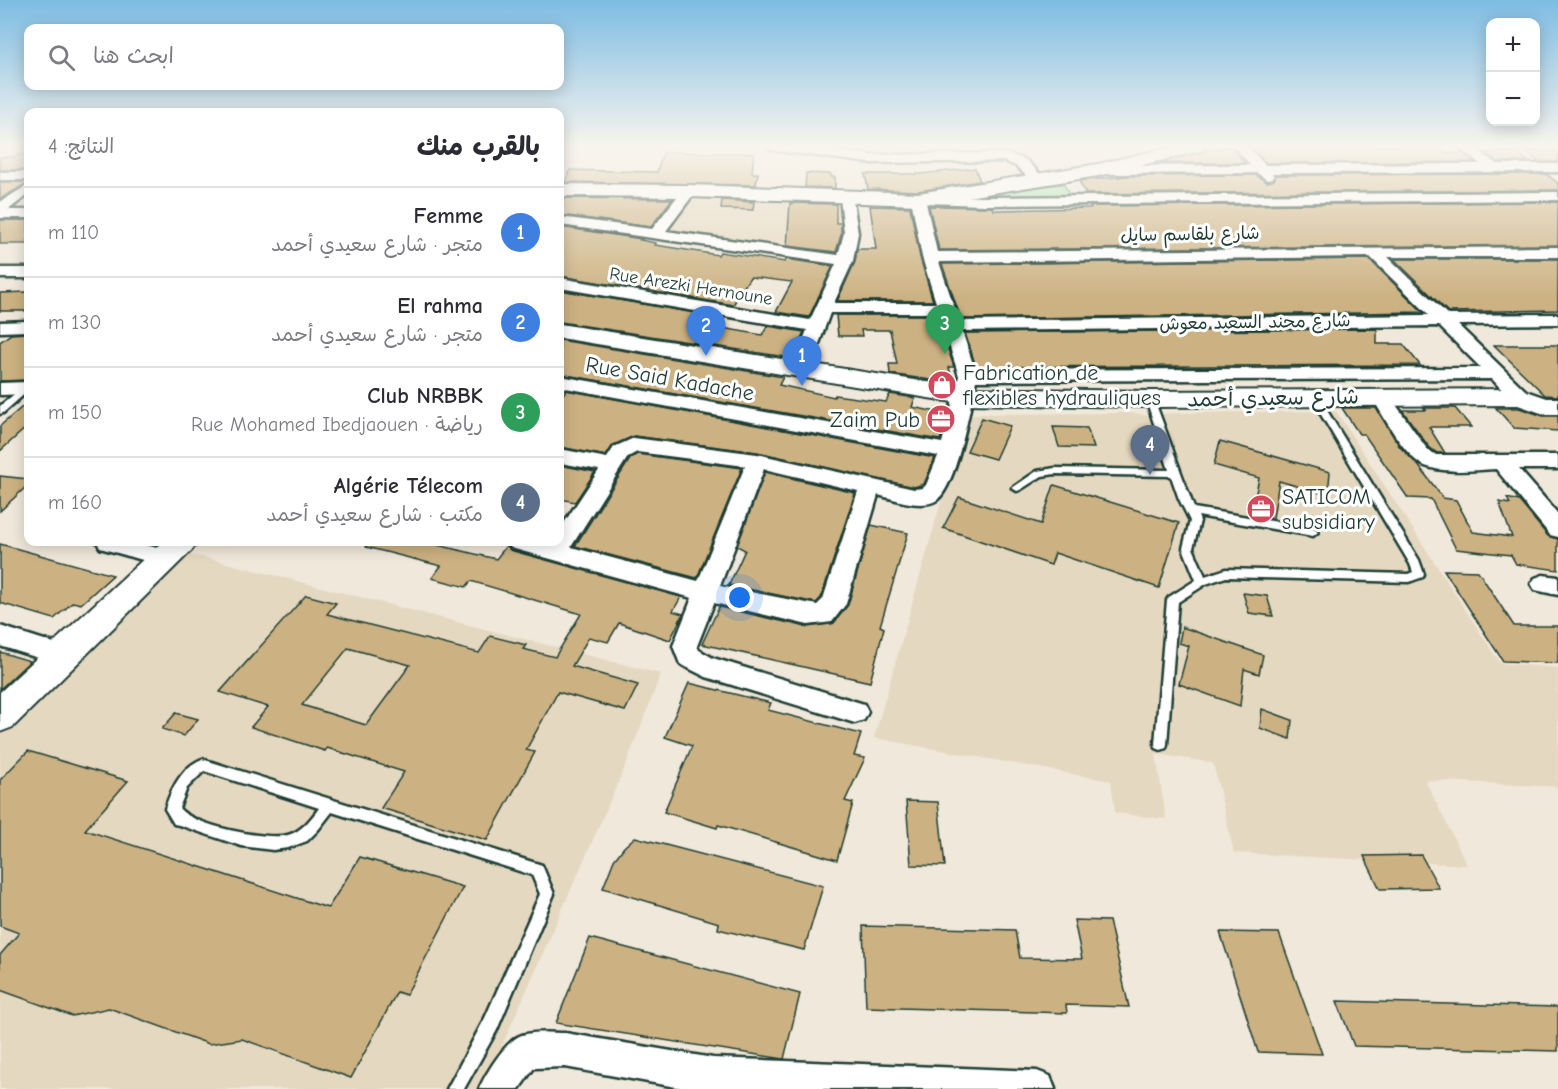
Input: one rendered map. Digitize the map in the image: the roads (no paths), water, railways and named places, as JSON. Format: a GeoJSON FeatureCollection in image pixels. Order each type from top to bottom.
{"type":"FeatureCollection","features":[{"type":"Feature","properties":{"kind":"main road"},"geometry":{"type":"LineString","coordinates":[[842,197],[918,199],[930,197]]}},
{"type":"Feature","properties":{"kind":"main road","name":"شارع سعيدي أحمد"},"geometry":{"type":"LineString","coordinates":[[564,333],[801,369],[967,386],[1150,399],[1314,396],[1521,397],[1544,406],[1558,406]]}},
{"type":"Feature","properties":{"kind":"main road"},"geometry":{"type":"LineString","coordinates":[[0,716],[173,550]]}},
{"type":"Feature","properties":{"kind":"street"},"geometry":{"type":"LineString","coordinates":[[0,208],[16,197]]}},
{"type":"Feature","properties":{"kind":"street"},"geometry":{"type":"LineString","coordinates":[[656,234],[685,197]]}},
{"type":"Feature","properties":{"kind":"street"},"geometry":{"type":"LineString","coordinates":[[801,369],[823,308],[845,261],[851,233],[847,197]]}},
{"type":"Feature","properties":{"kind":"street"},"geometry":{"type":"LineString","coordinates":[[1082,197],[1084,201]]}},
{"type":"Feature","properties":{"kind":"street"},"geometry":{"type":"LineString","coordinates":[[1164,197],[1166,200]]}},
{"type":"Feature","properties":{"kind":"street"},"geometry":{"type":"LineString","coordinates":[[564,540],[621,452],[634,445],[757,461],[914,496],[929,495],[935,488],[950,451],[967,386],[952,326],[930,257],[918,199],[1084,201],[1430,197]]}},
{"type":"Feature","properties":{"kind":"street"},"geometry":{"type":"LineString","coordinates":[[0,214],[24,214]]}},
{"type":"Feature","properties":{"kind":"street"},"geometry":{"type":"LineString","coordinates":[[564,222],[845,261]]}},
{"type":"Feature","properties":{"kind":"street"},"geometry":{"type":"LineString","coordinates":[[1374,252],[1521,397]]}},
{"type":"Feature","properties":{"kind":"street","name":"شارع بلقاسم سايل"},"geometry":{"type":"LineString","coordinates":[[930,257],[1558,252]]}},
{"type":"Feature","properties":{"kind":"street"},"geometry":{"type":"LineString","coordinates":[[0,273],[24,273]]}},
{"type":"Feature","properties":{"kind":"street","name":"Rue Arezki Hernoune"},"geometry":{"type":"LineString","coordinates":[[564,284],[816,326]]}},
{"type":"Feature","properties":{"kind":"street"},"geometry":{"type":"LineString","coordinates":[[823,308],[946,308]]}},
{"type":"Feature","properties":{"kind":"street","name":"شارع محند السعيد معوش"},"geometry":{"type":"LineString","coordinates":[[952,326],[1558,319]]}},
{"type":"Feature","properties":{"kind":"street"},"geometry":{"type":"LineString","coordinates":[[0,327],[24,326]]}},
{"type":"Feature","properties":{"kind":"street"},"geometry":{"type":"LineString","coordinates":[[967,386],[1498,373]]}},
{"type":"Feature","properties":{"kind":"street","name":"Rue Said Kadache"},"geometry":{"type":"LineString","coordinates":[[564,383],[950,451]]}},
{"type":"Feature","properties":{"kind":"street"},"geometry":{"type":"LineString","coordinates":[[0,389],[24,388]]}},
{"type":"Feature","properties":{"kind":"street"},"geometry":{"type":"LineString","coordinates":[[1380,396],[1420,454],[1431,461],[1444,464],[1558,462]]}},
{"type":"Feature","properties":{"kind":"street"},"geometry":{"type":"LineString","coordinates":[[564,457],[612,466]]}},
{"type":"Feature","properties":{"kind":"street"},"geometry":{"type":"LineString","coordinates":[[757,461],[685,646],[689,657],[706,666],[855,711]]}},
{"type":"Feature","properties":{"kind":"street"},"geometry":{"type":"LineString","coordinates":[[1501,462],[1558,529]]}},
{"type":"Feature","properties":{"kind":"street"},"geometry":{"type":"LineString","coordinates":[[541,546],[558,549],[633,574],[808,615],[823,615],[834,604],[870,487]]}},
{"type":"Feature","properties":{"kind":"street"},"geometry":{"type":"LineString","coordinates":[[140,546],[173,550]]}},
{"type":"Feature","properties":{"kind":"street"},"geometry":{"type":"LineString","coordinates":[[0,636],[64,656]]}},
{"type":"Feature","properties":{"kind":"street"},"geometry":{"type":"LineString","coordinates":[[497,1089],[525,1051],[565,1050],[713,1076],[1037,1089]]}},
{"type":"Feature","properties":{"kind":"lane"},"geometry":{"type":"LineString","coordinates":[[0,411],[24,391]]}},
{"type":"Feature","properties":{"kind":"lane"},"geometry":{"type":"LineString","coordinates":[[1161,744],[1173,600],[1202,581],[1226,573],[1409,578],[1419,574],[1415,563],[1314,396]]}},
{"type":"Feature","properties":{"kind":"lane"},"geometry":{"type":"LineString","coordinates":[[1150,399],[1195,521],[1188,548],[1202,581]]}},
{"type":"Feature","properties":{"kind":"lane"},"geometry":{"type":"LineString","coordinates":[[1017,488],[1040,473],[1055,471],[1176,473]]}},
{"type":"Feature","properties":{"kind":"lane"},"geometry":{"type":"LineString","coordinates":[[1190,512],[1313,532]]}},
{"type":"Feature","properties":{"kind":"lane"},"geometry":{"type":"LineString","coordinates":[[330,804],[303,836],[279,844],[256,843],[179,819],[172,809],[176,794],[192,771],[202,765],[330,804],[537,870],[547,894],[491,1024],[455,1089]]}},
{"type":"Feature","properties":{"kind":"place","name":"Club NRBBK"},"geometry":{"type":"Point","coordinates":[945,354]}},
{"type":"Feature","properties":{"kind":"place","name":"El rahma"},"geometry":{"type":"Point","coordinates":[706,356]}},
{"type":"Feature","properties":{"kind":"place","name":"Fabrication de flexibles hydrauliques"},"geometry":{"type":"Point","coordinates":[942,385]}},
{"type":"Feature","properties":{"kind":"place","name":"Femme"},"geometry":{"type":"Point","coordinates":[802,386]}},
{"type":"Feature","properties":{"kind":"place","name":"Zaim Pub"},"geometry":{"type":"Point","coordinates":[941,419]}},
{"type":"Feature","properties":{"kind":"place","name":"Algérie Télecom"},"geometry":{"type":"Point","coordinates":[1150,475]}},
{"type":"Feature","properties":{"kind":"place","name":"SATICOM subsidiary"},"geometry":{"type":"Point","coordinates":[1261,509]}}]}
